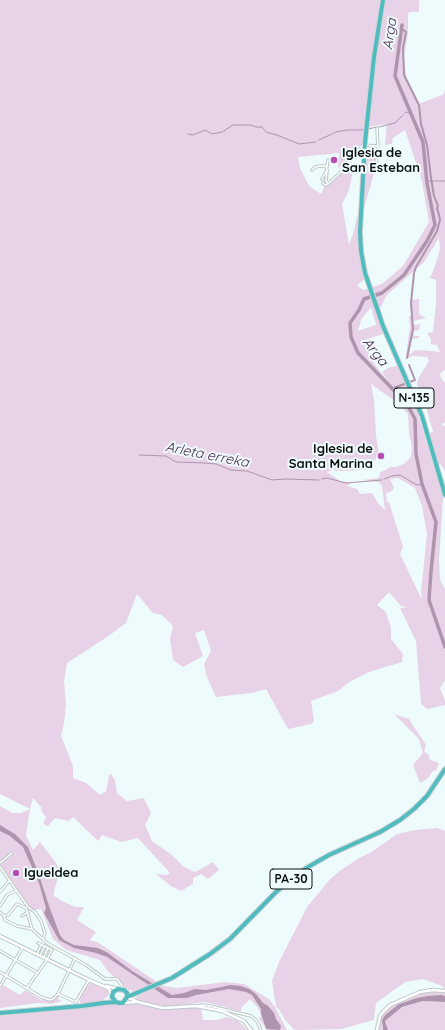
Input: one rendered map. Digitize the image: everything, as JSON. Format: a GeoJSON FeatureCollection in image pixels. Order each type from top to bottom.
{"type":"FeatureCollection","features":[{"type":"Feature","properties":{"kind":"highway","name":"N-135"},"geometry":{"type":"LineString","coordinates":[[383,0],[374,58],[365,145],[360,242],[362,261],[392,348],[422,416],[445,495]]}},
{"type":"Feature","properties":{"kind":"highway","name":"PA-30"},"geometry":{"type":"LineString","coordinates":[[127,997],[168,980],[197,963],[219,947],[248,921],[275,893],[292,878],[308,867],[329,854],[380,832],[400,820],[427,796],[445,769]]}},
{"type":"Feature","properties":{"kind":"highway","name":"PA-30"},"geometry":{"type":"LineString","coordinates":[[121,989],[134,992],[146,989]]}},
{"type":"Feature","properties":{"kind":"highway"},"geometry":{"type":"LineString","coordinates":[[0,1013],[116,1002],[123,1003],[127,997],[121,989],[113,992],[112,996],[104,1003]]}},
{"type":"Feature","properties":{"kind":"highway"},"geometry":{"type":"LineString","coordinates":[[112,996],[116,1002]]}},
{"type":"Feature","properties":{"kind":"main road"},"geometry":{"type":"LineString","coordinates":[[0,936],[89,980],[104,986],[121,989]]}},
{"type":"Feature","properties":{"kind":"main road"},"geometry":{"type":"LineString","coordinates":[[104,986],[110,990],[112,996]]}},
{"type":"Feature","properties":{"kind":"main road"},"geometry":{"type":"LineString","coordinates":[[377,1030],[382,1012],[390,1005],[420,992],[428,990],[445,991]]}},
{"type":"Feature","properties":{"kind":"main road"},"geometry":{"type":"LineString","coordinates":[[135,1001],[134,996],[137,993]]}},
{"type":"Feature","properties":{"kind":"main road"},"geometry":{"type":"LineString","coordinates":[[127,997],[138,1002],[163,1008],[196,1006],[222,1011],[244,1022],[251,1030]]}},
{"type":"Feature","properties":{"kind":"main road"},"geometry":{"type":"LineString","coordinates":[[123,1003],[138,1002]]}},
{"type":"Feature","properties":{"kind":"street"},"geometry":{"type":"LineString","coordinates":[[376,164],[378,146],[377,128]]}},
{"type":"Feature","properties":{"kind":"street"},"geometry":{"type":"LineString","coordinates":[[323,184],[328,184],[340,173],[363,145],[378,146]]}},
{"type":"Feature","properties":{"kind":"street"},"geometry":{"type":"LineString","coordinates":[[328,160],[326,181],[328,184]]}},
{"type":"Feature","properties":{"kind":"street"},"geometry":{"type":"LineString","coordinates":[[312,170],[319,166],[327,169]]}},
{"type":"Feature","properties":{"kind":"street"},"geometry":{"type":"LineString","coordinates":[[322,179],[327,169]]}},
{"type":"Feature","properties":{"kind":"street"},"geometry":{"type":"LineString","coordinates":[[0,863],[12,853]]}},
{"type":"Feature","properties":{"kind":"street"},"geometry":{"type":"LineString","coordinates":[[0,867],[27,907],[32,929]]}},
{"type":"Feature","properties":{"kind":"street"},"geometry":{"type":"LineString","coordinates":[[0,892],[9,881]]}},
{"type":"Feature","properties":{"kind":"street"},"geometry":{"type":"LineString","coordinates":[[0,906],[8,895],[16,891]]}},
{"type":"Feature","properties":{"kind":"street"},"geometry":{"type":"LineString","coordinates":[[4,916],[8,916],[17,904],[27,907],[35,912],[44,928],[45,933],[43,939]]}},
{"type":"Feature","properties":{"kind":"street"},"geometry":{"type":"LineString","coordinates":[[0,912],[4,916],[5,920],[17,926],[32,929],[47,943],[75,958],[105,979],[116,978],[122,986],[121,989]]}},
{"type":"Feature","properties":{"kind":"street"},"geometry":{"type":"LineString","coordinates":[[22,916],[28,912]]}},
{"type":"Feature","properties":{"kind":"street"},"geometry":{"type":"LineString","coordinates":[[27,988],[52,950],[38,943]]}},
{"type":"Feature","properties":{"kind":"street"},"geometry":{"type":"LineString","coordinates":[[36,954],[41,945]]}},
{"type":"Feature","properties":{"kind":"street"},"geometry":{"type":"LineString","coordinates":[[40,955],[44,946]]}},
{"type":"Feature","properties":{"kind":"street"},"geometry":{"type":"LineString","coordinates":[[0,986],[23,947]]}},
{"type":"Feature","properties":{"kind":"street"},"geometry":{"type":"LineString","coordinates":[[44,957],[48,948]]}},
{"type":"Feature","properties":{"kind":"street"},"geometry":{"type":"LineString","coordinates":[[0,951],[38,973]]}},
{"type":"Feature","properties":{"kind":"street"},"geometry":{"type":"LineString","coordinates":[[0,972],[46,1000],[53,999],[58,994],[75,958]]}},
{"type":"Feature","properties":{"kind":"street"},"geometry":{"type":"LineString","coordinates":[[58,994],[76,1002],[89,980]]}},
{"type":"Feature","properties":{"kind":"street"},"geometry":{"type":"LineString","coordinates":[[196,1006],[204,1004],[248,1015],[255,1018],[260,1025],[261,1030]]}},
{"type":"Feature","properties":{"kind":"shaded area"},"geometry":{"type":"Polygon","coordinates":[[[0,0],[419,0],[419,12],[409,12],[408,15],[408,34],[404,56],[406,76],[419,104],[444,94],[445,89],[445,370],[440,373],[441,378],[445,383],[445,422],[441,425],[445,426],[445,471],[441,465],[438,464],[427,434],[433,432],[427,410],[428,397],[417,385],[418,379],[429,361],[427,357],[412,356],[408,358],[406,355],[410,326],[409,317],[411,315],[410,300],[419,299],[419,314],[426,318],[413,321],[415,325],[420,324],[419,330],[414,331],[414,336],[419,336],[419,338],[412,339],[409,355],[414,351],[420,350],[440,352],[437,345],[431,344],[431,339],[427,333],[433,332],[436,303],[436,280],[430,278],[440,249],[439,238],[424,262],[386,296],[381,307],[376,307],[386,333],[362,341],[376,366],[389,383],[382,372],[388,368],[400,365],[413,398],[443,497],[439,560],[440,580],[445,589],[445,680],[440,688],[445,705],[427,709],[421,704],[416,641],[400,608],[407,608],[401,606],[389,592],[377,605],[386,612],[391,628],[391,639],[403,654],[402,662],[369,672],[351,681],[338,691],[311,701],[314,721],[311,724],[288,729],[266,689],[251,693],[216,697],[207,677],[204,664],[211,651],[204,630],[195,633],[203,656],[183,667],[173,660],[170,638],[173,626],[162,615],[153,613],[137,594],[126,623],[67,663],[64,681],[66,704],[61,736],[73,766],[73,778],[86,783],[100,795],[106,791],[110,773],[115,780],[117,793],[127,801],[144,798],[151,813],[145,825],[152,841],[172,855],[184,867],[195,872],[213,862],[219,870],[208,879],[201,874],[193,878],[193,884],[181,891],[171,886],[156,874],[167,875],[170,873],[138,838],[121,842],[102,835],[98,841],[73,817],[69,821],[55,818],[48,826],[43,824],[46,817],[42,812],[41,807],[33,798],[30,809],[0,794],[0,0]],[[387,124],[367,127],[363,145],[357,147],[338,169],[339,153],[298,157],[300,168],[309,186],[321,194],[325,185],[330,183],[340,173],[351,158],[352,176],[349,190],[342,204],[349,245],[354,231],[362,193],[364,154],[376,153],[375,170],[362,215],[360,256],[365,279],[357,285],[364,290],[382,284],[403,266],[429,222],[422,181],[405,130],[393,138],[392,144],[385,145],[387,124]],[[371,307],[361,320],[358,331],[376,325],[371,307]],[[371,384],[374,399],[376,436],[379,453],[370,469],[335,471],[335,469],[327,472],[340,481],[351,483],[347,486],[357,489],[360,494],[372,493],[378,503],[385,510],[382,486],[378,482],[363,480],[379,478],[380,472],[390,467],[404,464],[411,457],[412,447],[409,434],[408,414],[399,404],[371,384]],[[398,478],[390,479],[394,488],[392,491],[386,493],[387,502],[389,502],[403,547],[400,554],[422,600],[421,592],[427,534],[422,506],[415,488],[398,478]]]}},
{"type":"Feature","properties":{"kind":"shaded area"},"geometry":{"type":"Polygon","coordinates":[[[394,714],[409,719],[426,745],[424,751],[429,755],[430,760],[439,763],[436,770],[420,783],[413,765],[423,753],[419,739],[394,714]]]}},
{"type":"Feature","properties":{"kind":"shaded area"},"geometry":{"type":"Polygon","coordinates":[[[0,806],[12,813],[21,813],[30,809],[26,835],[33,850],[40,842],[57,864],[60,872],[54,891],[54,896],[75,907],[84,907],[77,920],[96,932],[90,940],[99,943],[163,986],[177,988],[225,982],[244,984],[269,999],[287,1030],[267,1030],[259,1018],[261,1016],[258,1008],[250,999],[241,1008],[241,1011],[205,1002],[165,1007],[136,1001],[136,997],[144,992],[143,988],[134,991],[128,990],[120,980],[114,977],[106,969],[100,960],[66,950],[53,939],[41,909],[35,910],[30,908],[0,866],[0,806]]]}},
{"type":"Feature","properties":{"kind":"shaded area"},"geometry":{"type":"Polygon","coordinates":[[[0,825],[15,834],[28,847],[60,935],[64,940],[74,945],[98,948],[108,953],[132,971],[172,995],[195,989],[206,990],[231,985],[249,989],[256,994],[274,1013],[281,1026],[280,1030],[266,1029],[261,1009],[252,995],[246,992],[229,989],[187,998],[168,998],[107,957],[74,948],[59,940],[44,913],[46,908],[39,883],[23,847],[10,836],[0,831],[0,825]]]}},
{"type":"Feature","properties":{"kind":"shaded area"},"geometry":{"type":"Polygon","coordinates":[[[437,828],[445,831],[445,990],[442,986],[423,979],[405,982],[376,1003],[374,1020],[341,1029],[295,1030],[285,1020],[279,1009],[276,1007],[272,981],[279,962],[307,907],[331,878],[397,834],[415,830],[437,828]]]}},
{"type":"Feature","properties":{"kind":"shaded area"},"geometry":{"type":"Polygon","coordinates":[[[91,983],[108,990],[108,996],[101,1001],[80,1005],[80,999],[87,986],[91,983]]]}},
{"type":"Feature","properties":{"kind":"shaded area"},"geometry":{"type":"Polygon","coordinates":[[[3,985],[20,995],[25,990],[41,1000],[52,1001],[59,996],[58,999],[61,1000],[60,1002],[51,1004],[39,1003],[0,1008],[0,990],[3,985]]]}},
{"type":"Feature","properties":{"kind":"shaded area"},"geometry":{"type":"Polygon","coordinates":[[[430,991],[445,993],[445,996],[427,996],[399,1004],[382,1025],[383,1030],[378,1030],[381,1016],[396,1003],[430,991]]]}},
{"type":"Feature","properties":{"kind":"shaded area"},"geometry":{"type":"Polygon","coordinates":[[[441,995],[445,996],[445,1002],[423,1001],[402,1007],[385,1021],[388,1030],[383,1030],[382,1020],[385,1015],[399,1004],[417,998],[441,995]]]}},
{"type":"Feature","properties":{"kind":"shaded area"},"geometry":{"type":"Polygon","coordinates":[[[423,1001],[445,1002],[445,1030],[388,1030],[385,1021],[397,1011],[402,1007],[423,1001]]]}},
{"type":"Feature","properties":{"kind":"shaded area"},"geometry":{"type":"Polygon","coordinates":[[[108,1004],[138,1004],[164,1009],[200,1007],[203,1018],[201,1020],[217,1020],[226,1017],[237,1020],[248,1030],[0,1030],[0,1016],[68,1010],[108,1004]]]}},
{"type":"Feature","properties":{"kind":"waterway","name":"Arga"},"geometry":{"type":"LineString","coordinates":[[402,25],[395,76],[423,142],[427,183],[435,225],[427,241],[404,275],[382,293],[364,299],[359,310],[350,323],[351,337],[358,353],[407,404],[415,419],[416,454],[422,484],[436,522],[429,600],[445,647]]}},
{"type":"Feature","properties":{"kind":"waterway"},"geometry":{"type":"LineString","coordinates":[[401,28],[406,32],[403,48],[404,75],[419,105],[421,124],[427,145],[434,196],[438,206],[437,208],[440,220],[437,231],[414,273],[411,303],[413,329],[407,358]]}},
{"type":"Feature","properties":{"kind":"waterway","name":"Arga"},"geometry":{"type":"LineString","coordinates":[[405,113],[407,112],[412,114]]}},
{"type":"Feature","properties":{"kind":"waterway"},"geometry":{"type":"LineString","coordinates":[[379,127],[395,123],[403,115]]}},
{"type":"Feature","properties":{"kind":"waterway"},"geometry":{"type":"LineString","coordinates":[[188,134],[193,135],[205,130],[212,134],[222,132],[233,125],[251,125],[262,127],[266,132],[299,144],[316,142]]}},
{"type":"Feature","properties":{"kind":"waterway"},"geometry":{"type":"LineString","coordinates":[[368,129],[377,127]]}},
{"type":"Feature","properties":{"kind":"waterway"},"geometry":{"type":"LineString","coordinates":[[319,140],[336,132],[347,130],[364,130]]}},
{"type":"Feature","properties":{"kind":"waterway"},"geometry":{"type":"LineString","coordinates":[[427,181],[445,181]]}},
{"type":"Feature","properties":{"kind":"waterway"},"geometry":{"type":"LineString","coordinates":[[391,389],[415,380],[409,365]]}},
{"type":"Feature","properties":{"kind":"waterway","name":"Arleta erreka"},"geometry":{"type":"LineString","coordinates":[[139,455],[166,456],[176,462],[216,464],[231,470],[247,471],[272,480],[319,480]]}},
{"type":"Feature","properties":{"kind":"waterway","name":"Arleta erreka"},"geometry":{"type":"LineString","coordinates":[[384,479],[400,475],[417,485],[422,484]]}},
{"type":"Feature","properties":{"kind":"waterway","name":"Arleta erreka"},"geometry":{"type":"LineString","coordinates":[[322,479],[327,478],[346,483],[382,480]]}},
{"type":"Feature","properties":{"kind":"place","name":"Iglesia de San Esteban"},"geometry":{"type":"Point","coordinates":[334,160]}},
{"type":"Feature","properties":{"kind":"place","name":"Iglesia de Santa Marina"},"geometry":{"type":"Point","coordinates":[381,456]}},
{"type":"Feature","properties":{"kind":"place","name":"Igueldea"},"geometry":{"type":"Point","coordinates":[16,873]}}]}
